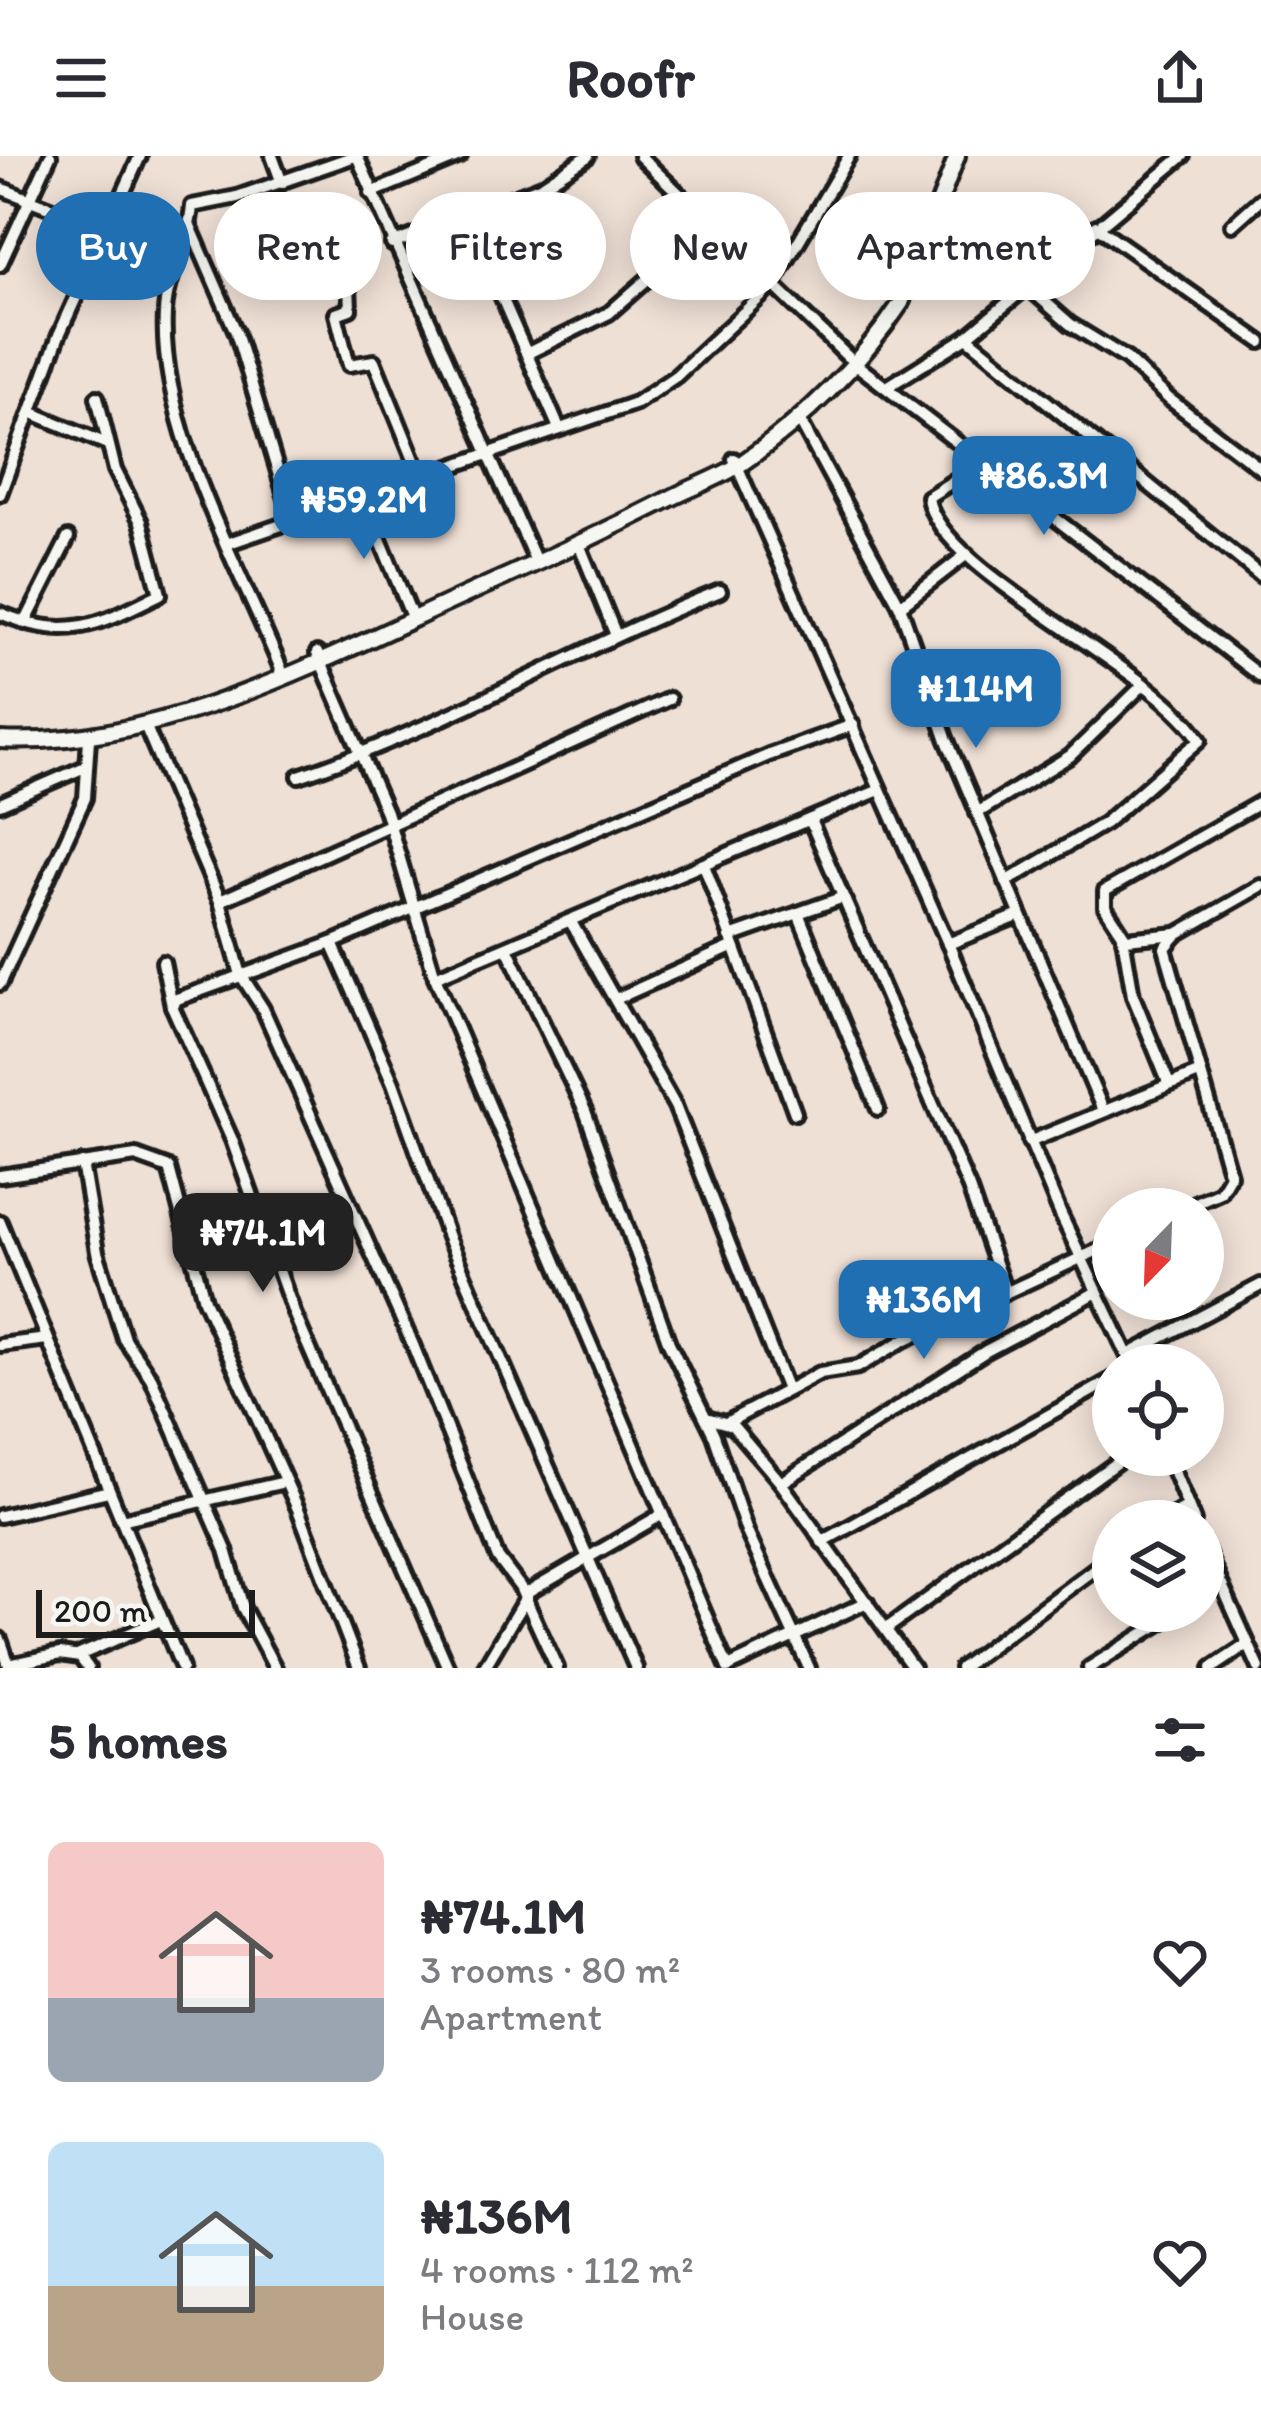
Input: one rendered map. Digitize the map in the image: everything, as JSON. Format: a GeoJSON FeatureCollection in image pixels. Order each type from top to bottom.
{"type":"FeatureCollection","features":[{"type":"Feature","properties":{"kind":"main road"},"geometry":{"type":"LineString","coordinates":[[0,736],[89,740],[145,725],[280,673],[580,544],[736,462],[799,419],[901,302],[953,156]]}},
{"type":"Feature","properties":{"kind":"main road"},"geometry":{"type":"LineString","coordinates":[[319,656],[736,462],[851,360]]}},
{"type":"Feature","properties":{"kind":"main road"},"geometry":{"type":"LineString","coordinates":[[40,738],[88,733],[143,719],[280,673]]}},
{"type":"Feature","properties":{"kind":"street"},"geometry":{"type":"LineString","coordinates":[[0,265],[50,156]]}},
{"type":"Feature","properties":{"kind":"street"},"geometry":{"type":"LineString","coordinates":[[124,192],[140,156]]}},
{"type":"Feature","properties":{"kind":"street"},"geometry":{"type":"LineString","coordinates":[[272,156],[282,183]]}},
{"type":"Feature","properties":{"kind":"street"},"geometry":{"type":"LineString","coordinates":[[292,519],[236,332],[190,226],[192,206],[203,200],[237,197],[356,156],[370,192]]}},
{"type":"Feature","properties":{"kind":"street"},"geometry":{"type":"LineString","coordinates":[[376,192],[460,156]]}},
{"type":"Feature","properties":{"kind":"street"},"geometry":{"type":"LineString","coordinates":[[392,244],[542,186],[588,156]]}},
{"type":"Feature","properties":{"kind":"street"},"geometry":{"type":"LineString","coordinates":[[640,156],[677,192]]}},
{"type":"Feature","properties":{"kind":"street"},"geometry":{"type":"LineString","coordinates":[[791,254],[849,156]]}},
{"type":"Feature","properties":{"kind":"street"},"geometry":{"type":"LineString","coordinates":[[1183,156],[1096,226],[1261,342]]}},
{"type":"Feature","properties":{"kind":"street"},"geometry":{"type":"LineString","coordinates":[[0,188],[36,198]]}},
{"type":"Feature","properties":{"kind":"street"},"geometry":{"type":"LineString","coordinates":[[1232,225],[1261,199]]}},
{"type":"Feature","properties":{"kind":"street"},"geometry":{"type":"LineString","coordinates":[[382,220],[533,557]]}},
{"type":"Feature","properties":{"kind":"street"},"geometry":{"type":"LineString","coordinates":[[530,352],[609,313],[630,294]]}},
{"type":"Feature","properties":{"kind":"street"},"geometry":{"type":"LineString","coordinates":[[0,494],[75,300]]}},
{"type":"Feature","properties":{"kind":"street"},"geometry":{"type":"LineString","coordinates":[[166,300],[165,363],[183,430],[280,673]]}},
{"type":"Feature","properties":{"kind":"street"},"geometry":{"type":"LineString","coordinates":[[350,300],[350,309],[336,314],[349,365],[374,361],[421,477]]}},
{"type":"Feature","properties":{"kind":"street"},"geometry":{"type":"LineString","coordinates":[[504,300],[530,352],[558,426]]}},
{"type":"Feature","properties":{"kind":"street"},"geometry":{"type":"LineString","coordinates":[[229,543],[362,495],[490,457],[558,426],[636,403],[676,376],[757,300]]}},
{"type":"Feature","properties":{"kind":"street"},"geometry":{"type":"LineString","coordinates":[[787,300],[851,360],[1261,677]]}},
{"type":"Feature","properties":{"kind":"street"},"geometry":{"type":"LineString","coordinates":[[887,387],[967,337],[1011,300]]}},
{"type":"Feature","properties":{"kind":"street"},"geometry":{"type":"LineString","coordinates":[[1044,300],[1070,323],[1127,358],[1169,399],[1261,469]]}},
{"type":"Feature","properties":{"kind":"street"},"geometry":{"type":"LineString","coordinates":[[967,337],[1261,576]]}},
{"type":"Feature","properties":{"kind":"street"},"geometry":{"type":"LineString","coordinates":[[0,614],[49,630],[77,629],[160,595],[141,522],[108,444],[97,398]]}},
{"type":"Feature","properties":{"kind":"street"},"geometry":{"type":"LineString","coordinates":[[33,413],[108,444]]}},
{"type":"Feature","properties":{"kind":"street"},"geometry":{"type":"LineString","coordinates":[[799,419],[900,606],[977,813],[1102,1108]]}},
{"type":"Feature","properties":{"kind":"street"},"geometry":{"type":"LineString","coordinates":[[736,462],[1092,1283]]}},
{"type":"Feature","properties":{"kind":"street"},"geometry":{"type":"LineString","coordinates":[[984,462],[928,497],[933,512],[967,554],[1143,685],[1192,728],[1198,745],[1148,781],[1094,831],[1006,882]]}},
{"type":"Feature","properties":{"kind":"street"},"geometry":{"type":"LineString","coordinates":[[362,495],[410,612]]}},
{"type":"Feature","properties":{"kind":"street"},"geometry":{"type":"LineString","coordinates":[[25,623],[68,538]]}},
{"type":"Feature","properties":{"kind":"street"},"geometry":{"type":"LineString","coordinates":[[580,544],[615,633]]}},
{"type":"Feature","properties":{"kind":"street"},"geometry":{"type":"LineString","coordinates":[[900,606],[967,554]]}},
{"type":"Feature","properties":{"kind":"street"},"geometry":{"type":"LineString","coordinates":[[299,776],[362,755],[615,633],[720,592]]}},
{"type":"Feature","properties":{"kind":"street"},"geometry":{"type":"LineString","coordinates":[[319,656],[391,824],[435,977],[728,1667],[866,1602]]}},
{"type":"Feature","properties":{"kind":"street"},"geometry":{"type":"LineString","coordinates":[[977,813],[1070,756],[1143,685]]}},
{"type":"Feature","properties":{"kind":"street"},"geometry":{"type":"LineString","coordinates":[[220,901],[669,699]]}},
{"type":"Feature","properties":{"kind":"street"},"geometry":{"type":"LineString","coordinates":[[172,1006],[177,999],[332,943],[769,755],[853,724]]}},
{"type":"Feature","properties":{"kind":"street"},"geometry":{"type":"LineString","coordinates":[[145,725],[220,901],[241,975],[263,1009],[413,1345],[498,1558],[557,1668]]}},
{"type":"Feature","properties":{"kind":"street"},"geometry":{"type":"LineString","coordinates":[[0,984],[85,798],[89,740]]}},
{"type":"Feature","properties":{"kind":"street"},"geometry":{"type":"LineString","coordinates":[[0,804],[86,767]]}},
{"type":"Feature","properties":{"kind":"street"},"geometry":{"type":"LineString","coordinates":[[435,977],[878,791]]}},
{"type":"Feature","properties":{"kind":"street"},"geometry":{"type":"LineString","coordinates":[[1169,1084],[1132,996],[1124,937],[1105,908],[1108,887],[1261,802]]}},
{"type":"Feature","properties":{"kind":"street"},"geometry":{"type":"LineString","coordinates":[[810,820],[969,1187],[1005,1292]]}},
{"type":"Feature","properties":{"kind":"street"},"geometry":{"type":"LineString","coordinates":[[704,866],[795,1113]]}},
{"type":"Feature","properties":{"kind":"street"},"geometry":{"type":"LineString","coordinates":[[1223,1188],[1230,1179],[1166,960],[1167,942],[1261,886]]}},
{"type":"Feature","properties":{"kind":"street"},"geometry":{"type":"LineString","coordinates":[[618,998],[732,942],[841,898]]}},
{"type":"Feature","properties":{"kind":"street"},"geometry":{"type":"LineString","coordinates":[[798,914],[878,1109]]}},
{"type":"Feature","properties":{"kind":"street"},"geometry":{"type":"LineString","coordinates":[[948,944],[1020,915]]}},
{"type":"Feature","properties":{"kind":"street"},"geometry":{"type":"LineString","coordinates":[[571,922],[675,1106],[787,1390]]}},
{"type":"Feature","properties":{"kind":"street"},"geometry":{"type":"LineString","coordinates":[[1124,937],[1134,941],[1177,934]]}},
{"type":"Feature","properties":{"kind":"street"},"geometry":{"type":"LineString","coordinates":[[332,943],[392,1083],[448,1240],[571,1529],[591,1559],[636,1668]]}},
{"type":"Feature","properties":{"kind":"street"},"geometry":{"type":"LineString","coordinates":[[508,950],[585,1112],[669,1343],[706,1418],[747,1532],[809,1668]]}},
{"type":"Feature","properties":{"kind":"street"},"geometry":{"type":"LineString","coordinates":[[163,962],[172,1006],[232,1140],[294,1312],[448,1668]]}},
{"type":"Feature","properties":{"kind":"street"},"geometry":{"type":"LineString","coordinates":[[1029,1142],[1102,1108],[1201,1072]]}},
{"type":"Feature","properties":{"kind":"street"},"geometry":{"type":"LineString","coordinates":[[0,1176],[148,1156],[172,1173],[192,1269],[359,1668]]}},
{"type":"Feature","properties":{"kind":"street"},"geometry":{"type":"LineString","coordinates":[[82,1163],[98,1252],[124,1339],[151,1378],[226,1550],[238,1597],[275,1668]]}},
{"type":"Feature","properties":{"kind":"street"},"geometry":{"type":"LineString","coordinates":[[0,1222],[6,1255],[47,1340],[182,1668]]}},
{"type":"Feature","properties":{"kind":"street"},"geometry":{"type":"LineString","coordinates":[[728,1422],[826,1371],[858,1367],[1005,1292],[1092,1255]]}},
{"type":"Feature","properties":{"kind":"street"},"geometry":{"type":"LineString","coordinates":[[1158,1344],[1261,1286]]}},
{"type":"Feature","properties":{"kind":"street"},"geometry":{"type":"LineString","coordinates":[[781,1483],[986,1351],[1092,1294]]}},
{"type":"Feature","properties":{"kind":"street"},"geometry":{"type":"LineString","coordinates":[[0,1345],[47,1340]]}},
{"type":"Feature","properties":{"kind":"street"},"geometry":{"type":"LineString","coordinates":[[822,1542],[1092,1391]]}},
{"type":"Feature","properties":{"kind":"street"},"geometry":{"type":"LineString","coordinates":[[706,1418],[728,1422],[781,1483],[913,1668]]}},
{"type":"Feature","properties":{"kind":"street"},"geometry":{"type":"LineString","coordinates":[[886,1629],[1098,1476]]}},
{"type":"Feature","properties":{"kind":"street"},"geometry":{"type":"LineString","coordinates":[[121,1520],[285,1482]]}},
{"type":"Feature","properties":{"kind":"street"},"geometry":{"type":"LineString","coordinates":[[0,1516],[109,1491]]}},
{"type":"Feature","properties":{"kind":"street"},"geometry":{"type":"LineString","coordinates":[[484,1668],[523,1598],[661,1515]]}},
{"type":"Feature","properties":{"kind":"street"},"geometry":{"type":"LineString","coordinates":[[961,1668],[1092,1571]]}},
{"type":"Feature","properties":{"kind":"street"},"geometry":{"type":"LineString","coordinates":[[1224,1592],[1258,1668]]}},
{"type":"Feature","properties":{"kind":"street"},"geometry":{"type":"LineString","coordinates":[[0,1639],[10,1666],[77,1656],[161,1620]]}},
{"type":"Feature","properties":{"kind":"street"},"geometry":{"type":"LineString","coordinates":[[1089,1668],[1146,1632]]}},
{"type":"Feature","properties":{"kind":"street"},"geometry":{"type":"LineString","coordinates":[[1212,1668],[1248,1644]]}},
{"type":"Feature","properties":{"kind":"street"},"geometry":{"type":"LineString","coordinates":[[77,1656],[88,1668]]}}]}
